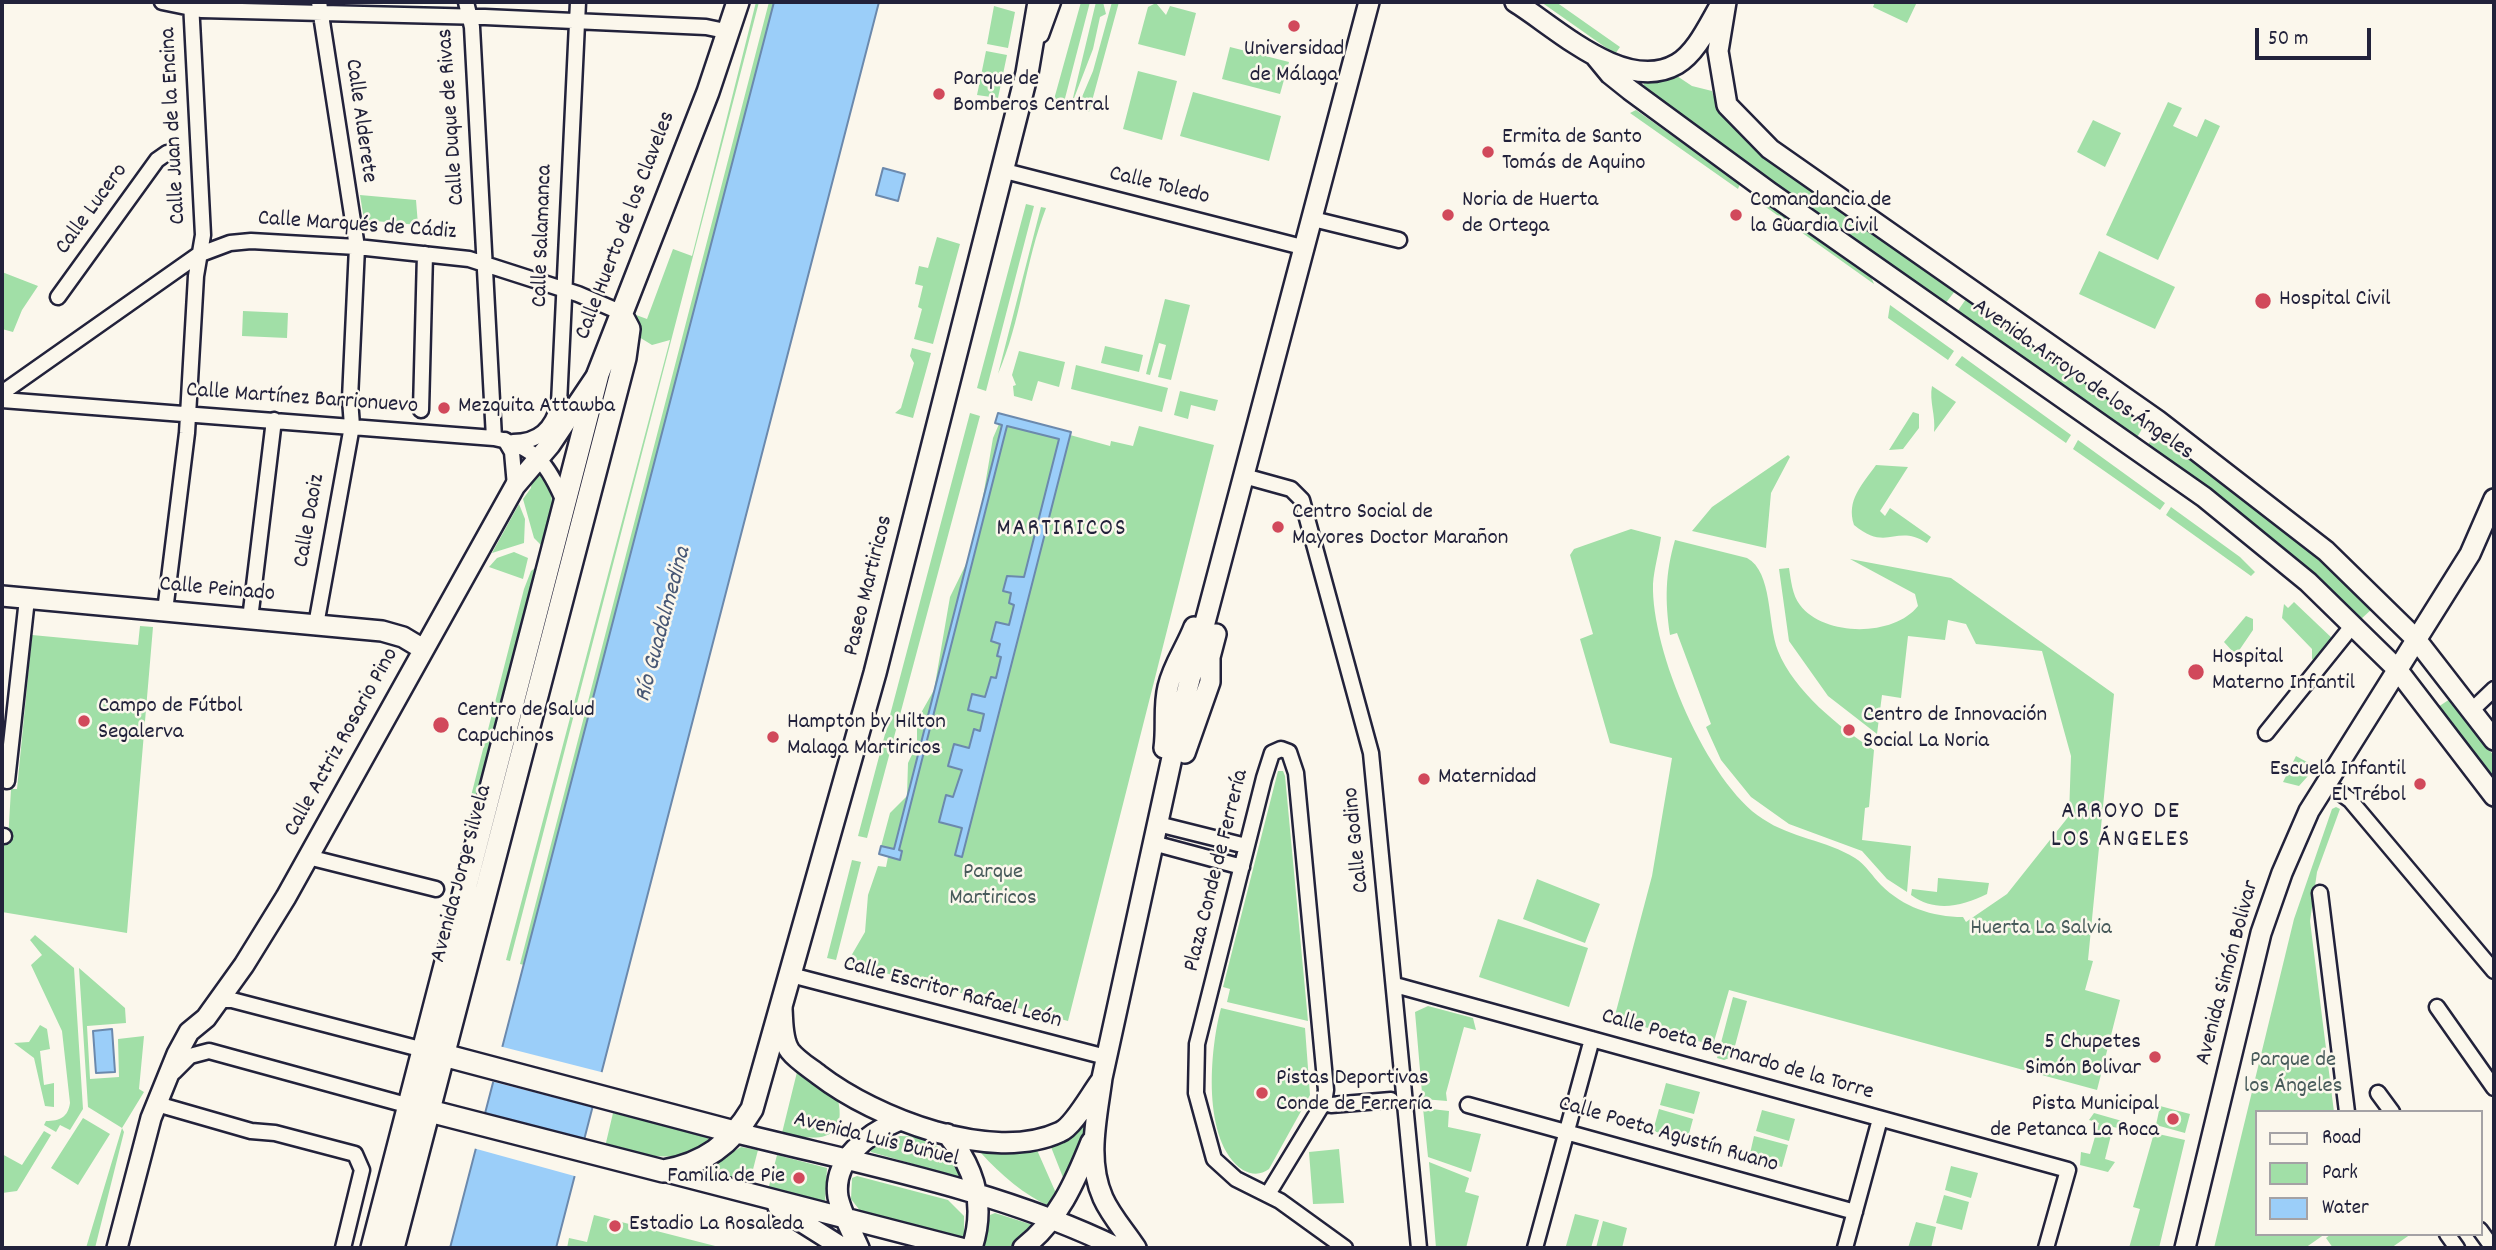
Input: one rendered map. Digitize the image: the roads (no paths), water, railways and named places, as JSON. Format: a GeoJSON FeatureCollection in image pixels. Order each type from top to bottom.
{"type":"FeatureCollection","features":[{"type":"Feature","properties":{"kind":"main road","name":"Calle Huerto de los Claveles"},"geometry":{"type":"LineString","coordinates":[[540,457],[598,374],[730,32],[738,2]]}},
{"type":"Feature","properties":{"kind":"main road","name":"Paseo Martiricos"},"geometry":{"type":"LineString","coordinates":[[738,1133],[752,1109],[782,1008],[878,660],[1027,72],[1039,2]]}},
{"type":"Feature","properties":{"kind":"main road"},"geometry":{"type":"LineString","coordinates":[[1136,1248],[1102,1196],[1094,1160],[1102,1078],[1185,698],[1213,602],[1254,435],[1370,2]]}},
{"type":"Feature","properties":{"kind":"main road","name":"Avenida Arroyo de los Ángeles"},"geometry":{"type":"LineString","coordinates":[[1515,2],[1596,57],[1639,72],[1655,72],[1677,64],[1698,43],[1724,2]]}},
{"type":"Feature","properties":{"kind":"main road","name":"Avenida Arroyo de los Ángeles"},"geometry":{"type":"LineString","coordinates":[[1724,2],[1718,51],[1727,105],[1770,149],[2158,419],[2326,551],[2415,638],[2494,740]]}},
{"type":"Feature","properties":{"kind":"main road","name":"Avenida Arroyo de los Ángeles"},"geometry":{"type":"LineString","coordinates":[[1596,57],[1609,74],[1769,192],[2204,497],[2308,582],[2353,625],[2400,661],[2494,796]]}},
{"type":"Feature","properties":{"kind":"main road","name":"Avenida Jorge Silvela"},"geometry":{"type":"LineString","coordinates":[[372,1248],[419,1108],[625,358],[629,329],[621,312]]}},
{"type":"Feature","properties":{"kind":"main road","name":"Avenida Jorge Silvela"},"geometry":{"type":"LineString","coordinates":[[434,1053],[598,374]]}},
{"type":"Feature","properties":{"kind":"main road","name":"Calle Actriz Rosario Pino"},"geometry":{"type":"LineString","coordinates":[[117,1248],[157,1104],[189,1032],[206,1018],[257,946],[515,486],[540,457]]}},
{"type":"Feature","properties":{"kind":"main road","name":"Avenida Simón Bolivar"},"geometry":{"type":"LineString","coordinates":[[2185,1248],[2258,945],[2282,873],[2309,811],[2400,661],[2470,554],[2493,507]]}},
{"type":"Feature","properties":{"kind":"main road","name":"Calle Peinado"},"geometry":{"type":"LineString","coordinates":[[2,596],[382,631],[403,637],[423,649]]}},
{"type":"Feature","properties":{"kind":"main road"},"geometry":{"type":"LineString","coordinates":[[782,1008],[783,1033],[789,1050],[838,1089],[898,1121],[947,1134],[1009,1144],[1042,1139],[1064,1131],[1102,1078],[1102,1056],[1146,854],[1152,846]]}},
{"type":"Feature","properties":{"kind":"main road","name":"Avenida Luis Buñuel"},"geometry":{"type":"LineString","coordinates":[[434,1053],[978,1194],[1118,1248]]}},
{"type":"Feature","properties":{"kind":"main road"},"geometry":{"type":"LineString","coordinates":[[419,1108],[961,1248]]}},
{"type":"Feature","properties":{"kind":"main road","name":"Avenida Jorge Silvela"},"geometry":{"type":"LineString","coordinates":[[393,1248],[419,1108]]}},
{"type":"Feature","properties":{"kind":"main road"},"geometry":{"type":"LineString","coordinates":[[859,1248],[838,1194],[841,1174],[847,1160],[861,1141],[898,1121]]}},
{"type":"Feature","properties":{"kind":"main road"},"geometry":{"type":"LineString","coordinates":[[1023,1248],[1052,1221],[1078,1174],[1095,1131]]}},
{"type":"Feature","properties":{"kind":"main road"},"geometry":{"type":"LineString","coordinates":[[663,1171],[683,1168],[717,1152],[738,1133]]}},
{"type":"Feature","properties":{"kind":"main road"},"geometry":{"type":"LineString","coordinates":[[947,1134],[965,1156],[978,1194],[977,1233],[972,1248]]}},
{"type":"Feature","properties":{"kind":"main road"},"geometry":{"type":"LineString","coordinates":[[759,1196],[843,1248]]}},
{"type":"Feature","properties":{"kind":"street"},"geometry":{"type":"LineString","coordinates":[[162,2],[304,15],[319,7],[468,9],[577,21],[706,27],[730,32]]}},
{"type":"Feature","properties":{"kind":"street","name":"Calle Salamanca"},"geometry":{"type":"LineString","coordinates":[[503,440],[530,442],[546,431],[555,419],[559,404],[578,2]]}},
{"type":"Feature","properties":{"kind":"street","name":"Paseo Martiricos"},"geometry":{"type":"LineString","coordinates":[[1027,72],[1054,2]]}},
{"type":"Feature","properties":{"kind":"street","name":"Calle Juan de la Encina"},"geometry":{"type":"LineString","coordinates":[[165,611],[188,415],[198,255],[203,223],[192,6]]}},
{"type":"Feature","properties":{"kind":"street","name":"Calle Alderete"},"geometry":{"type":"LineString","coordinates":[[319,7],[357,247],[350,399],[352,426]]}},
{"type":"Feature","properties":{"kind":"street","name":"Calle Duque de Rivas"},"geometry":{"type":"LineString","coordinates":[[468,9],[503,440]]}},
{"type":"Feature","properties":{"kind":"street","name":"Calle Lucero"},"geometry":{"type":"LineString","coordinates":[[58,297],[157,160],[167,153]]}},
{"type":"Feature","properties":{"kind":"street","name":"Calle Toledo"},"geometry":{"type":"LineString","coordinates":[[1001,170],[1304,256]]}},
{"type":"Feature","properties":{"kind":"street"},"geometry":{"type":"LineString","coordinates":[[1313,219],[1399,240]]}},
{"type":"Feature","properties":{"kind":"street","name":"Calle Marqués de Cádiz"},"geometry":{"type":"LineString","coordinates":[[2,393],[198,255],[230,243],[251,241],[357,247],[487,263],[621,312]]}},
{"type":"Feature","properties":{"kind":"street"},"geometry":{"type":"LineString","coordinates":[[421,410],[425,254]]}},
{"type":"Feature","properties":{"kind":"street","name":"Calle Martínez Barrionuevo"},"geometry":{"type":"LineString","coordinates":[[2,400],[503,440],[540,457]]}},
{"type":"Feature","properties":{"kind":"street"},"geometry":{"type":"LineString","coordinates":[[250,619],[274,420]]}},
{"type":"Feature","properties":{"kind":"street","name":"Calle Daoiz"},"geometry":{"type":"LineString","coordinates":[[316,625],[352,426]]}},
{"type":"Feature","properties":{"kind":"street"},"geometry":{"type":"LineString","coordinates":[[503,440],[512,452],[515,486]]}},
{"type":"Feature","properties":{"kind":"street"},"geometry":{"type":"LineString","coordinates":[[540,457],[554,478],[565,505]]}},
{"type":"Feature","properties":{"kind":"street","name":"Calle Godino"},"geometry":{"type":"LineString","coordinates":[[1244,475],[1291,489],[1302,500],[1371,753],[1419,1248]]}},
{"type":"Feature","properties":{"kind":"street"},"geometry":{"type":"LineString","coordinates":[[7,781],[27,598]]}},
{"type":"Feature","properties":{"kind":"street"},"geometry":{"type":"LineString","coordinates":[[2266,733],[2353,625]]}},
{"type":"Feature","properties":{"kind":"street"},"geometry":{"type":"LineString","coordinates":[[2472,710],[2494,689]]}},
{"type":"Feature","properties":{"kind":"street","name":"Plaza Conde de Ferrería"},"geometry":{"type":"LineString","coordinates":[[1281,749],[1289,752],[1297,786],[1326,1090],[1324,1102],[1268,1194],[1237,1179],[1214,1159],[1208,1145],[1196,1093],[1197,1044],[1246,846],[1272,753],[1281,749]]}},
{"type":"Feature","properties":{"kind":"street"},"geometry":{"type":"LineString","coordinates":[[2339,793],[2350,800],[2492,965]]}},
{"type":"Feature","properties":{"kind":"street"},"geometry":{"type":"LineString","coordinates":[[1158,824],[1246,846]]}},
{"type":"Feature","properties":{"kind":"street"},"geometry":{"type":"LineString","coordinates":[[1152,846],[1242,867]]}},
{"type":"Feature","properties":{"kind":"street"},"geometry":{"type":"LineString","coordinates":[[308,857],[436,889]]}},
{"type":"Feature","properties":{"kind":"street"},"geometry":{"type":"LineString","coordinates":[[2320,893],[2347,1110]]}},
{"type":"Feature","properties":{"kind":"street","name":"Calle Escritor Rafael León"},"geometry":{"type":"LineString","coordinates":[[791,975],[1102,1056]]}},
{"type":"Feature","properties":{"kind":"street","name":"Calle Poeta Bernardo de la Torre"},"geometry":{"type":"LineString","coordinates":[[1395,985],[2068,1170],[2046,1248]]}},
{"type":"Feature","properties":{"kind":"street"},"geometry":{"type":"LineString","coordinates":[[219,1000],[232,1000],[434,1053]]}},
{"type":"Feature","properties":{"kind":"street"},"geometry":{"type":"LineString","coordinates":[[2437,1007],[2494,1088]]}},
{"type":"Feature","properties":{"kind":"street"},"geometry":{"type":"LineString","coordinates":[[206,1018],[202,1039],[209,1051],[419,1108]]}},
{"type":"Feature","properties":{"kind":"street"},"geometry":{"type":"LineString","coordinates":[[1535,1248],[1592,1039]]}},
{"type":"Feature","properties":{"kind":"street","name":"Calle Actriz Rosario Pino"},"geometry":{"type":"LineString","coordinates":[[165,1085],[178,1065],[190,1056],[209,1051]]}},
{"type":"Feature","properties":{"kind":"street"},"geometry":{"type":"LineString","coordinates":[[2378,1093],[2391,1110]]}},
{"type":"Feature","properties":{"kind":"street"},"geometry":{"type":"LineString","coordinates":[[1331,1105],[1391,1100]]}},
{"type":"Feature","properties":{"kind":"street"},"geometry":{"type":"LineString","coordinates":[[157,1104],[251,1131],[275,1133],[355,1154],[361,1163],[360,1177],[343,1248]]}},
{"type":"Feature","properties":{"kind":"street","name":"Calle Poeta Agustín Ruano"},"geometry":{"type":"LineString","coordinates":[[1468,1105],[1855,1212]]}},
{"type":"Feature","properties":{"kind":"street"},"geometry":{"type":"LineString","coordinates":[[1845,1248],[1880,1119]]}},
{"type":"Feature","properties":{"kind":"street"},"geometry":{"type":"LineString","coordinates":[[1268,1194],[1345,1248]]}},
{"type":"Feature","properties":{"kind":"street"},"geometry":{"type":"LineString","coordinates":[[2482,1233],[2493,1248]]}},
{"type":"Feature","properties":{"kind":"water","name":"Río Guadalmedina"},"geometry":{"type":"Polygon","coordinates":[[[774,2],[879,2],[556,1248],[450,1248],[774,2]]]}},
{"type":"Feature","properties":{"kind":"water"},"geometry":{"type":"Polygon","coordinates":[[[883,168],[905,174],[898,201],[876,195],[883,168]]]}},
{"type":"Feature","properties":{"kind":"water"},"geometry":{"type":"Polygon","coordinates":[[[998,413],[1071,432],[962,857],[955,855],[962,828],[939,822],[946,795],[953,797],[962,770],[948,766],[954,744],[969,748],[974,729],[980,731],[984,714],[968,710],[972,694],[985,697],[991,677],[996,678],[1001,657],[997,656],[1000,644],[991,641],[996,622],[1009,625],[1014,605],[1009,603],[1011,593],[1003,591],[1007,576],[1024,577],[1059,439],[1007,426],[899,850],[902,851],[900,860],[879,854],[881,846],[894,849],[1002,425],[995,423],[998,413]]]}},
{"type":"Feature","properties":{"kind":"water"},"geometry":{"type":"Polygon","coordinates":[[[112,1029],[115,1072],[96,1073],[93,1031],[112,1029]]]}},
{"type":"Feature","properties":{"kind":"place","name":"Universidad de Málaga"},"geometry":{"type":"Point","coordinates":[1294,26]}},
{"type":"Feature","properties":{"kind":"place","name":"Parque de Bomberos Central"},"geometry":{"type":"Point","coordinates":[939,94]}},
{"type":"Feature","properties":{"kind":"place","name":"Ermita de Santo Tomás de Aquino"},"geometry":{"type":"Point","coordinates":[1488,152]}},
{"type":"Feature","properties":{"kind":"place","name":"Noria de Huerta de Ortega"},"geometry":{"type":"Point","coordinates":[1448,215]}},
{"type":"Feature","properties":{"kind":"place","name":"Comandancia de la Guardia Civil"},"geometry":{"type":"Point","coordinates":[1736,215]}},
{"type":"Feature","properties":{"kind":"place","name":"Hospital Civil"},"geometry":{"type":"Point","coordinates":[2263,301]}},
{"type":"Feature","properties":{"kind":"place","name":"Mezquita Attawba"},"geometry":{"type":"Point","coordinates":[444,408]}},
{"type":"Feature","properties":{"kind":"place","name":"Centro Social de Mayores Doctor Marañon"},"geometry":{"type":"Point","coordinates":[1278,527]}},
{"type":"Feature","properties":{"kind":"place","name":"Hospital Materno Infantil"},"geometry":{"type":"Point","coordinates":[2196,672]}},
{"type":"Feature","properties":{"kind":"place","name":"Campo de Fútbol Segalerva"},"geometry":{"type":"Point","coordinates":[84,721]}},
{"type":"Feature","properties":{"kind":"place","name":"Centro de Salud Capuchinos"},"geometry":{"type":"Point","coordinates":[441,725]}},
{"type":"Feature","properties":{"kind":"place","name":"Centro de Innovación Social La Noria"},"geometry":{"type":"Point","coordinates":[1849,730]}},
{"type":"Feature","properties":{"kind":"place","name":"Hampton by Hilton Malaga Martiricos"},"geometry":{"type":"Point","coordinates":[773,737]}},
{"type":"Feature","properties":{"kind":"place","name":"Maternidad"},"geometry":{"type":"Point","coordinates":[1424,779]}},
{"type":"Feature","properties":{"kind":"place","name":"Escuela Infantil El Trébol"},"geometry":{"type":"Point","coordinates":[2420,784]}},
{"type":"Feature","properties":{"kind":"place","name":"5 Chupetes Simón Bolivar"},"geometry":{"type":"Point","coordinates":[2155,1057]}},
{"type":"Feature","properties":{"kind":"place","name":"Pistas Deportivas Conde de Ferrería"},"geometry":{"type":"Point","coordinates":[1262,1093]}},
{"type":"Feature","properties":{"kind":"place","name":"Pista Municipal de Petanca La Roca"},"geometry":{"type":"Point","coordinates":[2173,1119]}},
{"type":"Feature","properties":{"kind":"place","name":"Familia de Pie"},"geometry":{"type":"Point","coordinates":[799,1178]}},
{"type":"Feature","properties":{"kind":"place","name":"Estadio La Rosaleda"},"geometry":{"type":"Point","coordinates":[615,1226]}},
{"type":"Feature","properties":{"kind":"district","name":"MARTIRICOS"},"geometry":{"type":"Point","coordinates":[1062,531]}},
{"type":"Feature","properties":{"kind":"district","name":"ARROYO DE LOS ÁNGELES"},"geometry":{"type":"Point","coordinates":[2121,828]}},
{"type":"Feature","properties":{"kind":"park label","name":"Parque Martiricos"},"geometry":{"type":"Point","coordinates":[993,887]}},
{"type":"Feature","properties":{"kind":"park label","name":"Huerta La Salvia"},"geometry":{"type":"Point","coordinates":[2041,930]}},
{"type":"Feature","properties":{"kind":"park label","name":"Parque de los Ángeles"},"geometry":{"type":"Point","coordinates":[2293,1075]}}]}
